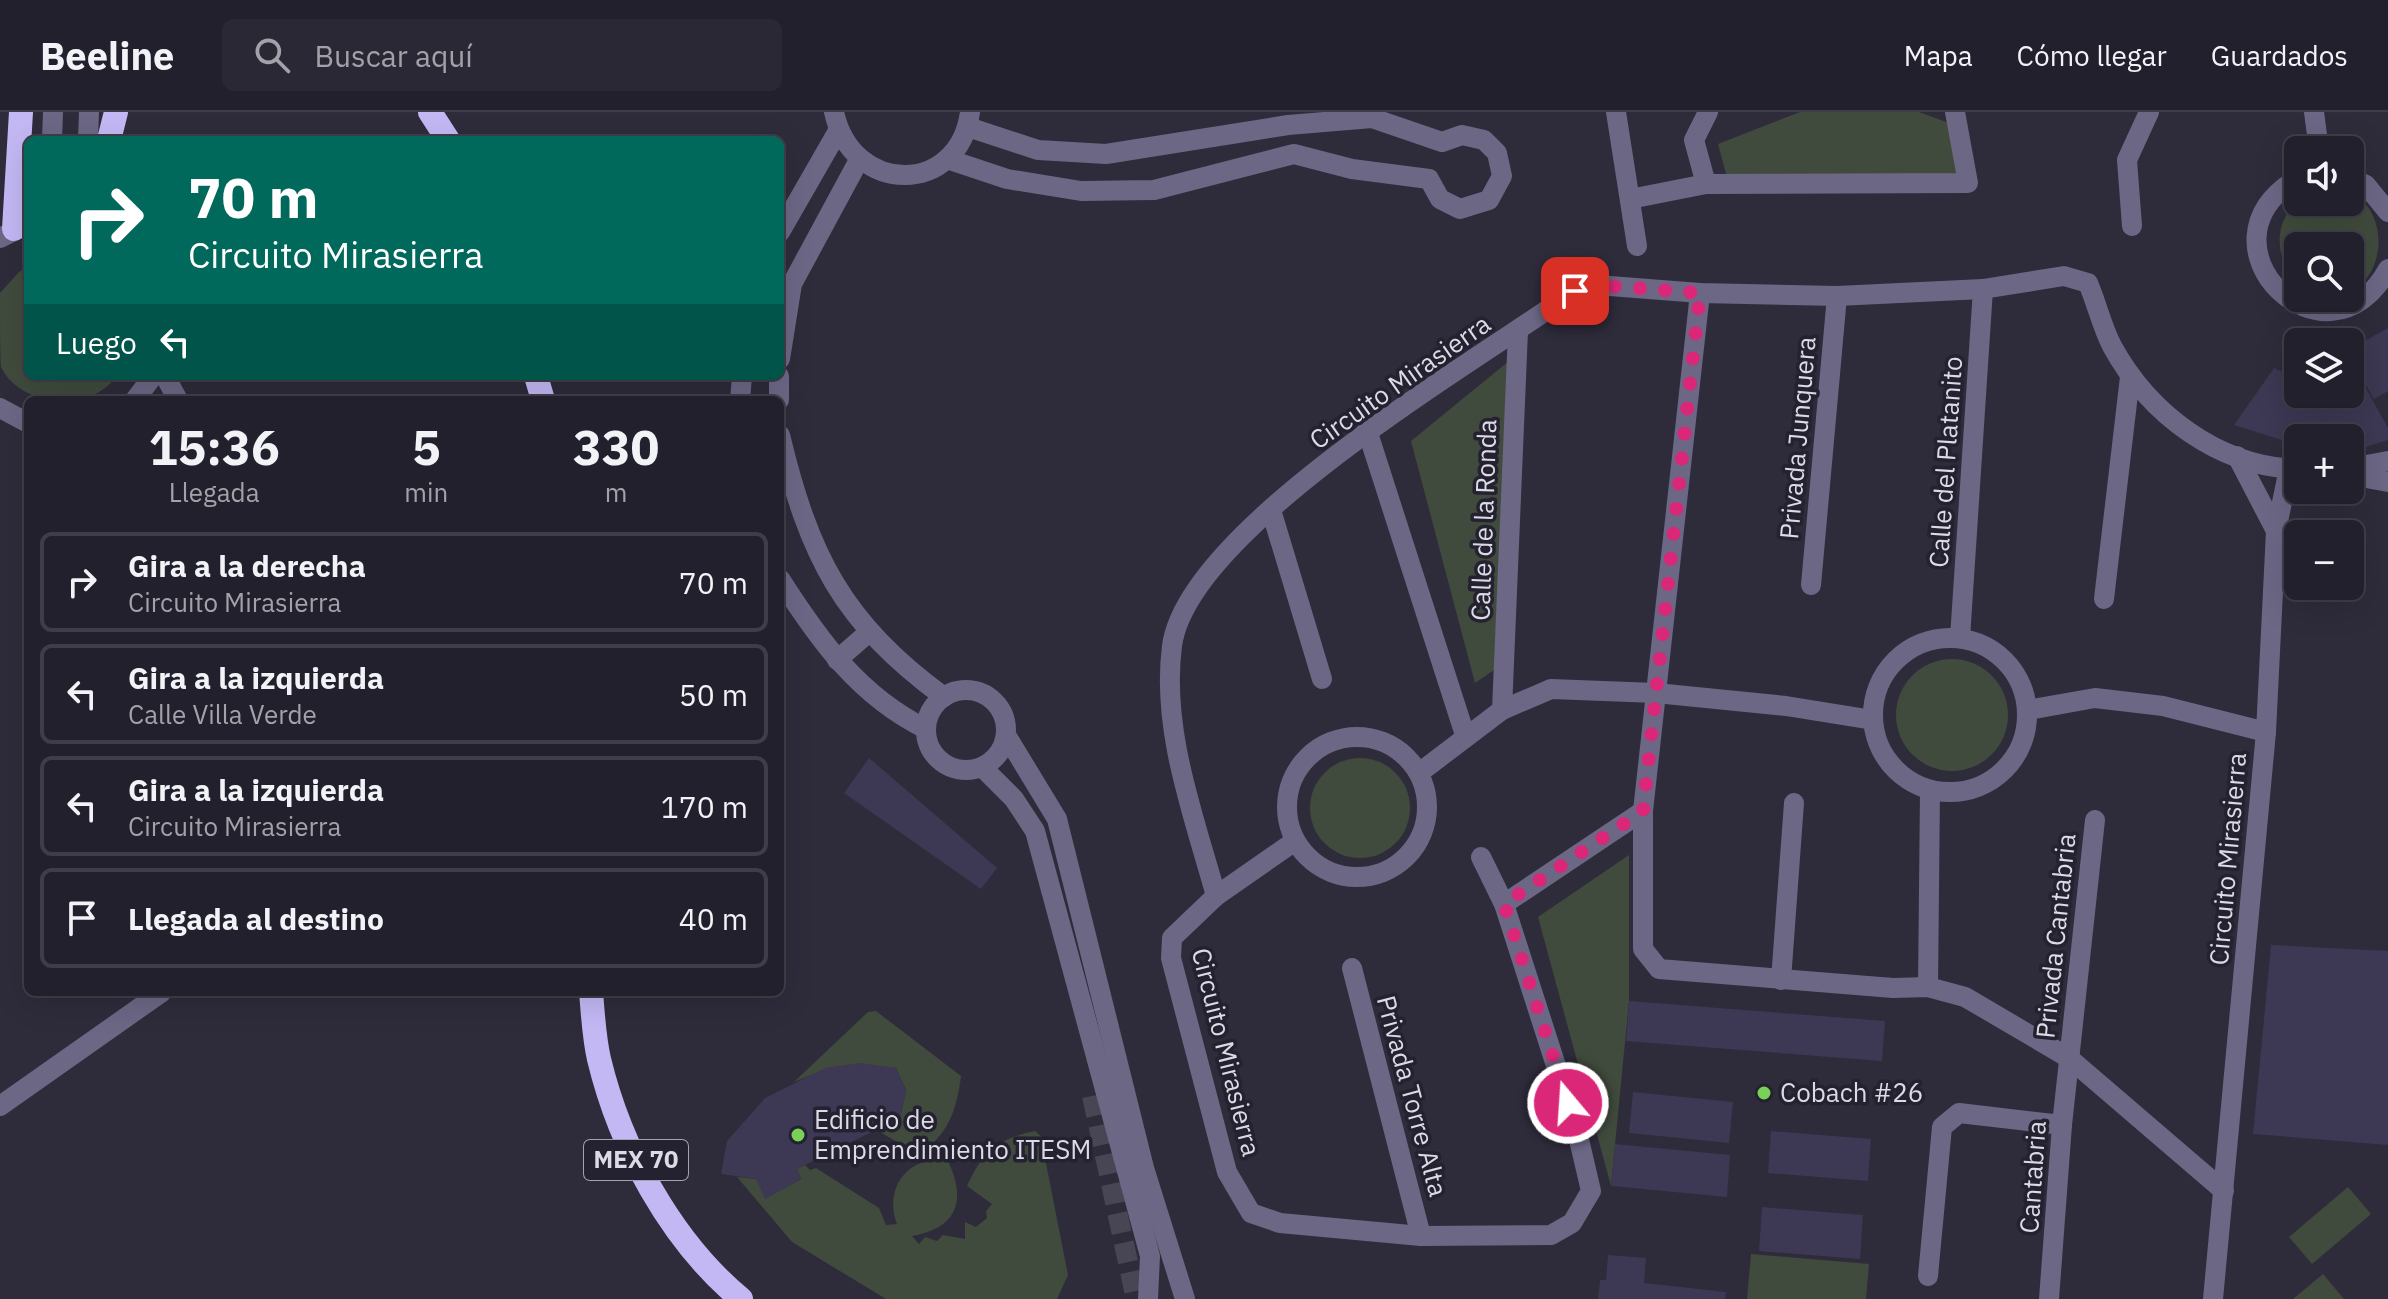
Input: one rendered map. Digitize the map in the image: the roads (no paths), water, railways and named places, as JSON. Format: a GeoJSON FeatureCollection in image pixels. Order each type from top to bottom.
{"type":"FeatureCollection","features":[{"type":"Feature","properties":{"kind":"highway"},"geometry":{"type":"LineString","coordinates":[[14,231],[21,112]]}},
{"type":"Feature","properties":{"kind":"highway"},"geometry":{"type":"LineString","coordinates":[[110,136],[116,112]]}},
{"type":"Feature","properties":{"kind":"highway"},"geometry":{"type":"LineString","coordinates":[[430,112],[445,136]]}},
{"type":"Feature","properties":{"kind":"highway","name":"MEX 70"},"geometry":{"type":"LineString","coordinates":[[591,996],[599,1058],[634,1157],[662,1205],[699,1254],[741,1299]]}},
{"type":"Feature","properties":{"kind":"street"},"geometry":{"type":"LineString","coordinates":[[52,136],[53,112]]}},
{"type":"Feature","properties":{"kind":"street"},"geometry":{"type":"LineString","coordinates":[[88,136],[89,112]]}},
{"type":"Feature","properties":{"kind":"street"},"geometry":{"type":"LineString","coordinates":[[1616,112],[1637,246]]}},
{"type":"Feature","properties":{"kind":"street"},"geometry":{"type":"LineString","coordinates":[[1706,184],[1694,140],[1708,112]]}},
{"type":"Feature","properties":{"kind":"street"},"geometry":{"type":"LineString","coordinates":[[1630,199],[1706,184],[1968,183],[1955,112]]}},
{"type":"Feature","properties":{"kind":"street"},"geometry":{"type":"LineString","coordinates":[[2132,226],[2127,160],[2149,112]]}},
{"type":"Feature","properties":{"kind":"street"},"geometry":{"type":"LineString","coordinates":[[2314,112],[2317,136]]}},
{"type":"Feature","properties":{"kind":"street"},"geometry":{"type":"LineString","coordinates":[[836,122],[859,160],[880,172],[903,175],[927,171],[947,159],[969,120],[1038,150],[1106,154],[1288,125],[1372,118],[1442,142],[1462,135],[1484,140],[1497,153],[1502,176],[1489,200],[1460,209],[1440,199],[1429,179],[1352,169],[1294,154],[1154,190],[1096,191],[1007,179],[947,159]]}},
{"type":"Feature","properties":{"kind":"street"},"geometry":{"type":"LineString","coordinates":[[784,224],[836,122]]}},
{"type":"Feature","properties":{"kind":"street"},"geometry":{"type":"LineString","coordinates":[[1288,125],[1294,154]]}},
{"type":"Feature","properties":{"kind":"street"},"geometry":{"type":"LineString","coordinates":[[784,334],[792,284],[859,160]]}},
{"type":"Feature","properties":{"kind":"street"},"geometry":{"type":"LineString","coordinates":[[2364,184],[2386,205]]}},
{"type":"Feature","properties":{"kind":"street"},"geometry":{"type":"LineString","coordinates":[[2284,187],[2266,205],[2258,226],[2256,248],[2262,269],[2274,288],[2291,302],[2329,311],[2348,308],[2383,292],[2388,269]]}},
{"type":"Feature","properties":{"kind":"street","name":"Circuito Mirasierra"},"geometry":{"type":"LineString","coordinates":[[1481,857],[1504,904],[1577,1131],[1591,1191],[1572,1223],[1551,1235],[1421,1236],[1280,1223],[1251,1213],[1227,1172],[1171,958],[1172,938],[1216,896],[1168,704],[1172,643],[1194,591],[1271,510],[1367,430],[1575,291],[1597,285],[1700,293],[1837,296],[1983,289],[2064,276],[2088,283],[2110,342],[2130,377],[2167,416],[2201,442],[2237,456],[2284,467]]}},
{"type":"Feature","properties":{"kind":"street","name":"Calle del Platanito"},"geometry":{"type":"LineString","coordinates":[[1960,638],[1983,289]]}},
{"type":"Feature","properties":{"kind":"street"},"geometry":{"type":"LineString","coordinates":[[1700,293],[1643,811],[1643,949],[1659,969],[1781,980],[1928,987],[1965,997],[2069,1058],[2224,1191]]}},
{"type":"Feature","properties":{"kind":"street","name":"Privada Junquera"},"geometry":{"type":"LineString","coordinates":[[1811,585],[1837,296]]}},
{"type":"Feature","properties":{"kind":"street","name":"Calle de la Ronda"},"geometry":{"type":"LineString","coordinates":[[1502,710],[1518,331]]}},
{"type":"Feature","properties":{"kind":"street"},"geometry":{"type":"LineString","coordinates":[[2104,599],[2130,377]]}},
{"type":"Feature","properties":{"kind":"street"},"geometry":{"type":"LineString","coordinates":[[0,408],[24,421]]}},
{"type":"Feature","properties":{"kind":"street","name":"Calle de la Ronda"},"geometry":{"type":"LineString","coordinates":[[1367,430],[1465,735]]}},
{"type":"Feature","properties":{"kind":"street"},"geometry":{"type":"LineString","coordinates":[[784,449],[811,543],[837,590],[868,633],[902,666],[944,697]]}},
{"type":"Feature","properties":{"kind":"street"},"geometry":{"type":"LineString","coordinates":[[2237,456],[2276,531]]}},
{"type":"Feature","properties":{"kind":"street"},"geometry":{"type":"LineString","coordinates":[[2364,465],[2388,461]]}},
{"type":"Feature","properties":{"kind":"street"},"geometry":{"type":"LineString","coordinates":[[2364,478],[2388,482]]}},
{"type":"Feature","properties":{"kind":"street","name":"Circuito Mirasierra"},"geometry":{"type":"LineString","coordinates":[[2213,1299],[2266,732],[2276,531],[2284,503]]}},
{"type":"Feature","properties":{"kind":"street"},"geometry":{"type":"LineString","coordinates":[[1271,510],[1322,679]]}},
{"type":"Feature","properties":{"kind":"street"},"geometry":{"type":"LineString","coordinates":[[784,585],[837,660],[872,697],[926,729]]}},
{"type":"Feature","properties":{"kind":"street"},"geometry":{"type":"LineString","coordinates":[[837,660],[868,633]]}},
{"type":"Feature","properties":{"kind":"street"},"geometry":{"type":"LineString","coordinates":[[1960,638],[1986,646],[2007,662],[2022,684],[2028,710],[2026,735],[2016,758],[2000,776],[1978,788],[1953,793],[1930,790],[1908,780],[1890,764],[1878,743],[1873,720],[1875,698],[1883,676],[1897,659],[1916,646],[1937,639],[1960,638]]}},
{"type":"Feature","properties":{"kind":"street"},"geometry":{"type":"LineString","coordinates":[[1419,773],[1465,735],[1502,710],[1551,689],[1656,693],[1786,706],[1873,720]]}},
{"type":"Feature","properties":{"kind":"street"},"geometry":{"type":"LineString","coordinates":[[968,690],[991,699],[1005,721],[1006,735],[1002,748],[982,767],[955,769],[933,753],[926,729],[928,716],[944,697],[968,690]]}},
{"type":"Feature","properties":{"kind":"street"},"geometry":{"type":"LineString","coordinates":[[2028,710],[2095,698],[2163,706],[2266,732]]}},
{"type":"Feature","properties":{"kind":"street"},"geometry":{"type":"LineString","coordinates":[[1006,735],[1057,819],[1144,1168],[1185,1299]]}},
{"type":"Feature","properties":{"kind":"street"},"geometry":{"type":"LineString","coordinates":[[1355,737],[1387,743],[1406,755],[1419,773],[1428,796],[1427,820],[1422,838],[1397,866],[1369,877],[1332,873],[1311,860],[1295,841],[1288,820],[1287,798],[1293,777],[1305,758],[1323,745],[1355,737]]}},
{"type":"Feature","properties":{"kind":"street"},"geometry":{"type":"LineString","coordinates":[[982,767],[1014,799],[1035,831],[1075,990],[1150,1256],[1148,1299]]}},
{"type":"Feature","properties":{"kind":"street"},"geometry":{"type":"LineString","coordinates":[[1928,987],[1930,790]]}},
{"type":"Feature","properties":{"kind":"street"},"geometry":{"type":"LineString","coordinates":[[1781,980],[1794,803]]}},
{"type":"Feature","properties":{"kind":"street"},"geometry":{"type":"LineString","coordinates":[[1504,904],[1643,811]]}},
{"type":"Feature","properties":{"kind":"street"},"geometry":{"type":"LineString","coordinates":[[1035,831],[1057,819]]}},
{"type":"Feature","properties":{"kind":"street","name":"Privada Cantabria"},"geometry":{"type":"LineString","coordinates":[[2069,1058],[2095,820]]}},
{"type":"Feature","properties":{"kind":"street"},"geometry":{"type":"LineString","coordinates":[[1216,896],[1295,841]]}},
{"type":"Feature","properties":{"kind":"street","name":"Privada Torre Alta"},"geometry":{"type":"LineString","coordinates":[[1352,968],[1421,1236]]}},
{"type":"Feature","properties":{"kind":"street"},"geometry":{"type":"LineString","coordinates":[[1075,990],[1074,1025],[1092,1096]]}},
{"type":"Feature","properties":{"kind":"street"},"geometry":{"type":"LineString","coordinates":[[0,1106],[156,996]]}},
{"type":"Feature","properties":{"kind":"street","name":"Cantabria"},"geometry":{"type":"LineString","coordinates":[[2049,1299],[2069,1058]]}},
{"type":"Feature","properties":{"kind":"street"},"geometry":{"type":"LineString","coordinates":[[1928,1276],[1942,1127],[1959,1113],[2062,1125]]}},
{"type":"Feature","properties":{"kind":"tunnel"},"geometry":{"type":"LineString","coordinates":[[1092,1096],[1136,1299]]}},
{"type":"Feature","properties":{"kind":"place","name":"Cobach #26"},"geometry":{"type":"Point","coordinates":[1764,1093]}},
{"type":"Feature","properties":{"kind":"place","name":"Edificio de Emprendimiento ITESM"},"geometry":{"type":"Point","coordinates":[798,1135]}}]}
